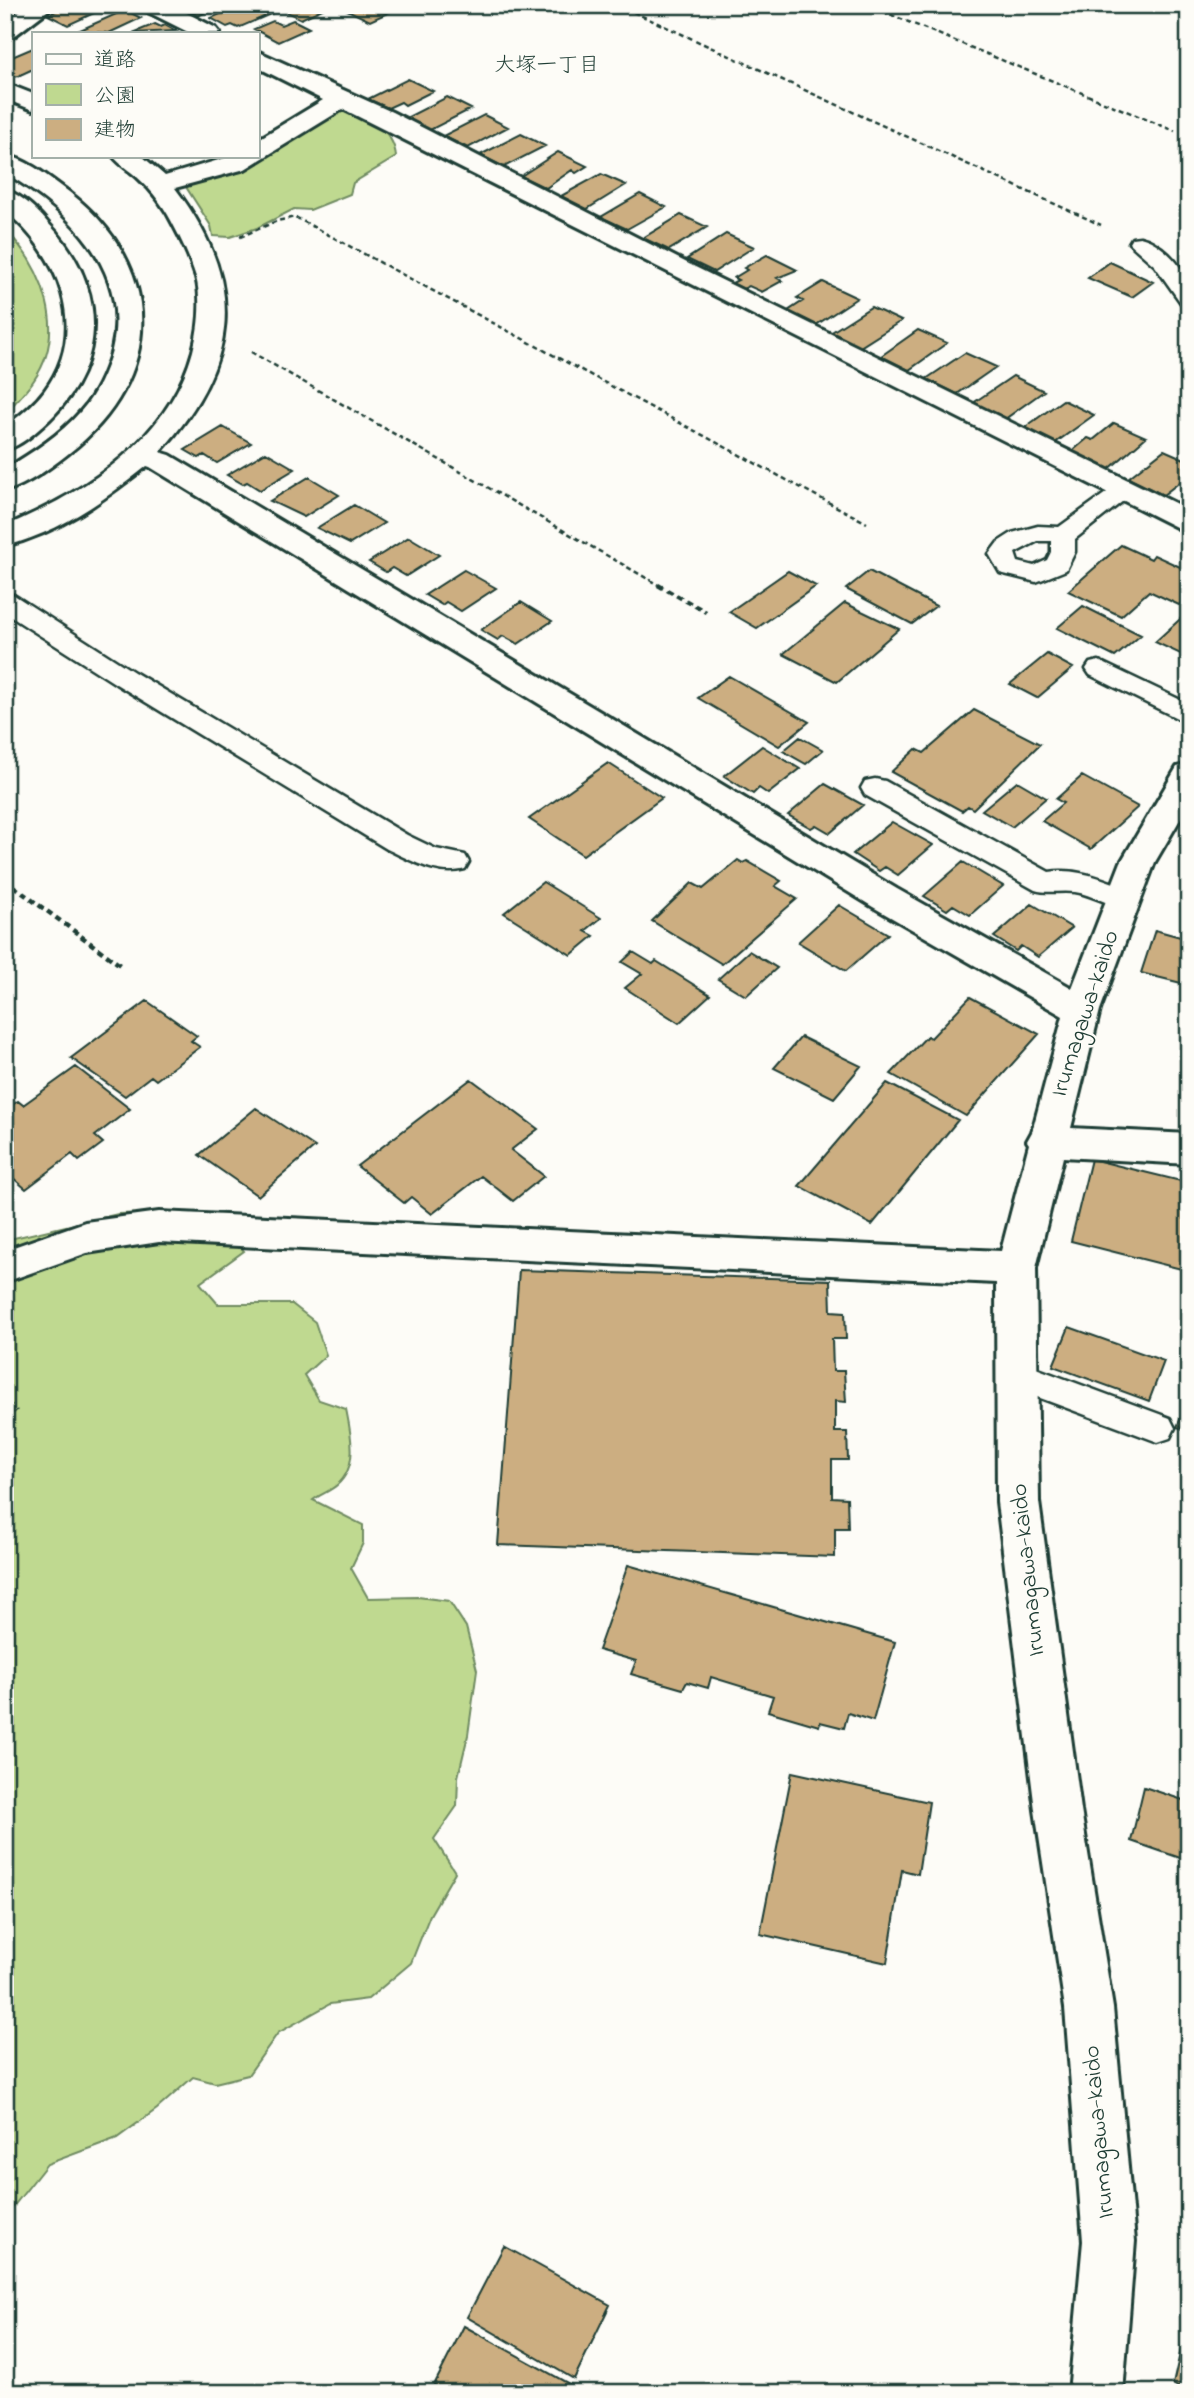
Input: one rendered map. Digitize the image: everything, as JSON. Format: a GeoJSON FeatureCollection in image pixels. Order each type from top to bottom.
{"type":"FeatureCollection","features":[{"type":"Feature","properties":{"kind":"main road"},"geometry":{"type":"LineString","coordinates":[[5,32],[44,5]]}},
{"type":"Feature","properties":{"kind":"main road"},"geometry":{"type":"LineString","coordinates":[[152,5],[206,32]]}},
{"type":"Feature","properties":{"kind":"main road"},"geometry":{"type":"LineString","coordinates":[[259,59],[383,117],[680,270],[1189,522]]}},
{"type":"Feature","properties":{"kind":"main road"},"geometry":{"type":"LineString","coordinates":[[5,90],[32,103]]}},
{"type":"Feature","properties":{"kind":"main road"},"geometry":{"type":"LineString","coordinates":[[259,151],[341,99]]}},
{"type":"Feature","properties":{"kind":"main road"},"geometry":{"type":"LineString","coordinates":[[5,537],[102,487],[144,456],[190,400],[213,335],[213,282],[203,251],[162,184],[129,158]]}},
{"type":"Feature","properties":{"kind":"main road"},"geometry":{"type":"LineString","coordinates":[[162,184],[236,164],[246,158]]}},
{"type":"Feature","properties":{"kind":"main road"},"geometry":{"type":"LineString","coordinates":[[5,162],[52,190],[94,227],[112,253],[123,282],[129,311],[128,343],[118,373],[100,405],[74,435],[38,463],[5,482]]}},
{"type":"Feature","properties":{"kind":"main road"},"geometry":{"type":"LineString","coordinates":[[5,198],[27,213],[43,230],[68,265],[79,296],[80,328],[74,358],[60,389],[34,419],[5,441]]}},
{"type":"Feature","properties":{"kind":"main road"},"geometry":{"type":"LineString","coordinates":[[144,456],[172,468],[885,898],[1082,1010]]}},
{"type":"Feature","properties":{"kind":"main road","name":"Irumagawa-kaido"},"geometry":{"type":"LineString","coordinates":[[1096,2393],[1109,2241],[1089,2008],[1058,1810],[1018,1502],[1016,1268],[1046,1141],[1082,1010],[1138,862],[1189,775]]}},
{"type":"Feature","properties":{"kind":"main road"},"geometry":{"type":"LineString","coordinates":[[1046,1141],[1189,1149]]}},
{"type":"Feature","properties":{"kind":"main road"},"geometry":{"type":"LineString","coordinates":[[5,1266],[85,1238],[159,1227],[1016,1268]]}},
{"type":"Feature","properties":{"kind":"lane"},"geometry":{"type":"LineString","coordinates":[[1140,243],[1154,251],[1166,263],[1189,298]]}},
{"type":"Feature","properties":{"kind":"lane"},"geometry":{"type":"LineString","coordinates":[[1063,536],[1125,491]]}},
{"type":"Feature","properties":{"kind":"lane"},"geometry":{"type":"LineString","coordinates":[[5,601],[125,678],[385,836],[430,858],[455,862]]}},
{"type":"Feature","properties":{"kind":"lane"},"geometry":{"type":"LineString","coordinates":[[1099,669],[1189,715]]}},
{"type":"Feature","properties":{"kind":"lane"},"geometry":{"type":"LineString","coordinates":[[875,788],[1045,883],[1056,880],[1077,882],[1125,898]]}},
{"type":"Feature","properties":{"kind":"lane"},"geometry":{"type":"LineString","coordinates":[[1017,1375],[1158,1428]]}},
{"type":"Feature","properties":{"kind":"path"},"geometry":{"type":"LineString","coordinates":[[618,5],[1140,243]]}},
{"type":"Feature","properties":{"kind":"path"},"geometry":{"type":"LineString","coordinates":[[867,5],[1175,131]]}},
{"type":"Feature","properties":{"kind":"path"},"geometry":{"type":"LineString","coordinates":[[203,251],[277,221],[295,217],[867,523]]}},
{"type":"Feature","properties":{"kind":"path"},"geometry":{"type":"LineString","coordinates":[[213,335],[228,338],[706,612]]}},
{"type":"Feature","properties":{"kind":"path"},"geometry":{"type":"LineString","coordinates":[[5,880],[120,965]]}},
{"type":"Feature","properties":{"kind":"path"},"geometry":{"type":"LineString","coordinates":[[5,1400],[16,1412]]}},
{"type":"Feature","properties":{"kind":"green space"},"geometry":{"type":"Polygon","coordinates":[[[337,111],[357,115],[376,124],[390,138],[396,157],[353,183],[350,194],[310,210],[294,209],[257,228],[230,237],[213,236],[211,226],[186,187],[240,169],[306,132],[337,111]]]}},
{"type":"Feature","properties":{"kind":"green space"},"geometry":{"type":"Polygon","coordinates":[[[5,229],[19,245],[40,281],[50,321],[44,361],[31,384],[5,413],[5,229]]]}},
{"type":"Feature","properties":{"kind":"green space"},"geometry":{"type":"Polygon","coordinates":[[[118,1214],[214,1214],[244,1251],[200,1283],[218,1304],[292,1304],[315,1322],[326,1355],[304,1375],[319,1400],[346,1409],[352,1449],[344,1477],[313,1500],[363,1525],[363,1543],[351,1568],[368,1598],[418,1597],[449,1601],[466,1627],[477,1670],[468,1735],[458,1777],[457,1806],[434,1839],[455,1872],[430,1915],[411,1963],[368,1999],[330,2004],[278,2033],[248,2075],[215,2083],[193,2077],[157,2109],[117,2138],[47,2164],[5,2217],[5,1240],[118,1214]]]}},
{"type":"Feature","properties":{"kind":"building"},"geometry":{"type":"Polygon","coordinates":[[[67,5],[107,7],[68,25],[48,15],[67,5]]]}},
{"type":"Feature","properties":{"kind":"building"},"geometry":{"type":"Polygon","coordinates":[[[186,5],[221,5],[198,16],[187,10],[191,8],[186,5]]]}},
{"type":"Feature","properties":{"kind":"building"},"geometry":{"type":"Polygon","coordinates":[[[241,5],[263,5],[275,12],[238,28],[232,25],[227,27],[211,18],[241,5]]]}},
{"type":"Feature","properties":{"kind":"building"},"geometry":{"type":"Polygon","coordinates":[[[272,5],[331,5],[301,19],[272,5]]]}},
{"type":"Feature","properties":{"kind":"building"},"geometry":{"type":"Polygon","coordinates":[[[337,5],[405,5],[370,21],[337,5]]]}},
{"type":"Feature","properties":{"kind":"building"},"geometry":{"type":"Polygon","coordinates":[[[125,10],[141,18],[111,32],[78,31],[125,10]]]}},
{"type":"Feature","properties":{"kind":"building"},"geometry":{"type":"Polygon","coordinates":[[[293,20],[309,28],[278,42],[254,29],[273,21],[281,25],[293,20]]]}},
{"type":"Feature","properties":{"kind":"building"},"geometry":{"type":"Polygon","coordinates":[[[155,24],[161,27],[165,25],[176,31],[154,32],[135,32],[155,24]]]}},
{"type":"Feature","properties":{"kind":"building"},"geometry":{"type":"Polygon","coordinates":[[[32,48],[32,69],[16,77],[5,71],[5,60],[32,48]]]}},
{"type":"Feature","properties":{"kind":"building"},"geometry":{"type":"Polygon","coordinates":[[[408,79],[433,91],[405,105],[401,102],[388,108],[368,99],[408,79]]]}},
{"type":"Feature","properties":{"kind":"building"},"geometry":{"type":"Polygon","coordinates":[[[447,97],[471,109],[430,130],[406,118],[447,97]]]}},
{"type":"Feature","properties":{"kind":"building"},"geometry":{"type":"Polygon","coordinates":[[[484,115],[508,127],[468,148],[443,136],[484,115]]]}},
{"type":"Feature","properties":{"kind":"building"},"geometry":{"type":"Polygon","coordinates":[[[521,134],[545,146],[504,167],[480,155],[521,134]]]}},
{"type":"Feature","properties":{"kind":"building"},"geometry":{"type":"Polygon","coordinates":[[[558,152],[587,166],[576,173],[572,170],[546,188],[521,176],[558,152]]]}},
{"type":"Feature","properties":{"kind":"building"},"geometry":{"type":"Polygon","coordinates":[[[601,174],[626,185],[587,209],[561,196],[601,174]]]}},
{"type":"Feature","properties":{"kind":"building"},"geometry":{"type":"Polygon","coordinates":[[[640,194],[666,207],[627,229],[601,217],[640,194]]]}},
{"type":"Feature","properties":{"kind":"building"},"geometry":{"type":"Polygon","coordinates":[[[681,215],[707,227],[669,250],[643,238],[681,215]]]}},
{"type":"Feature","properties":{"kind":"building"},"geometry":{"type":"Polygon","coordinates":[[[726,234],[754,247],[714,272],[687,259],[726,234]]]}},
{"type":"Feature","properties":{"kind":"building"},"geometry":{"type":"Polygon","coordinates":[[[767,255],[797,270],[777,278],[782,281],[762,292],[749,286],[743,289],[732,283],[738,280],[734,278],[747,270],[744,268],[767,255]]]}},
{"type":"Feature","properties":{"kind":"building"},"geometry":{"type":"Polygon","coordinates":[[[1110,262],[1153,282],[1132,297],[1088,278],[1110,262]]]}},
{"type":"Feature","properties":{"kind":"building"},"geometry":{"type":"Polygon","coordinates":[[[823,282],[857,298],[816,325],[788,311],[803,301],[797,298],[823,282]]]}},
{"type":"Feature","properties":{"kind":"building"},"geometry":{"type":"Polygon","coordinates":[[[871,307],[901,321],[860,347],[830,333],[871,307]]]}},
{"type":"Feature","properties":{"kind":"building"},"geometry":{"type":"Polygon","coordinates":[[[918,330],[947,343],[909,370],[881,356],[918,330]]]}},
{"type":"Feature","properties":{"kind":"building"},"geometry":{"type":"Polygon","coordinates":[[[965,353],[996,367],[957,394],[926,379],[965,353]]]}},
{"type":"Feature","properties":{"kind":"building"},"geometry":{"type":"Polygon","coordinates":[[[1013,376],[1044,391],[1005,419],[973,403],[1013,376]]]}},
{"type":"Feature","properties":{"kind":"building"},"geometry":{"type":"Polygon","coordinates":[[[1063,400],[1094,415],[1055,443],[1024,428],[1063,400]]]}},
{"type":"Feature","properties":{"kind":"building"},"geometry":{"type":"Polygon","coordinates":[[[1114,423],[1146,437],[1108,470],[1070,453],[1088,438],[1093,440],[1114,423]]]}},
{"type":"Feature","properties":{"kind":"building"},"geometry":{"type":"Polygon","coordinates":[[[223,427],[251,443],[217,463],[204,455],[199,458],[185,450],[223,427]]]}},
{"type":"Feature","properties":{"kind":"building"},"geometry":{"type":"Polygon","coordinates":[[[1164,450],[1189,461],[1189,475],[1163,495],[1128,478],[1164,450]]]}},
{"type":"Feature","properties":{"kind":"building"},"geometry":{"type":"Polygon","coordinates":[[[266,452],[295,469],[260,490],[227,475],[266,452]]]}},
{"type":"Feature","properties":{"kind":"building"},"geometry":{"type":"Polygon","coordinates":[[[309,477],[339,495],[304,517],[270,501],[309,477]]]}},
{"type":"Feature","properties":{"kind":"building"},"geometry":{"type":"Polygon","coordinates":[[[354,505],[384,523],[350,544],[317,528],[354,505]]]}},
{"type":"Feature","properties":{"kind":"building"},"geometry":{"type":"Polygon","coordinates":[[[409,537],[439,555],[406,576],[392,568],[386,572],[369,562],[409,537]]]}},
{"type":"Feature","properties":{"kind":"building"},"geometry":{"type":"Polygon","coordinates":[[[1121,545],[1151,559],[1154,555],[1189,571],[1189,596],[1179,605],[1149,591],[1121,616],[1068,591],[1121,545]]]}},
{"type":"Feature","properties":{"kind":"building"},"geometry":{"type":"Polygon","coordinates":[[[464,570],[496,588],[461,611],[446,602],[442,605],[425,595],[464,570]]]}},
{"type":"Feature","properties":{"kind":"building"},"geometry":{"type":"Polygon","coordinates":[[[788,571],[816,586],[757,628],[729,612],[788,571]]]}},
{"type":"Feature","properties":{"kind":"building"},"geometry":{"type":"Polygon","coordinates":[[[869,571],[936,606],[912,624],[846,589],[869,571]]]}},
{"type":"Feature","properties":{"kind":"building"},"geometry":{"type":"Polygon","coordinates":[[[521,602],[552,621],[518,644],[503,636],[498,640],[481,630],[521,602]]]}},
{"type":"Feature","properties":{"kind":"building"},"geometry":{"type":"Polygon","coordinates":[[[845,603],[899,629],[837,682],[783,654],[845,603]]]}},
{"type":"Feature","properties":{"kind":"building"},"geometry":{"type":"Polygon","coordinates":[[[1083,606],[1141,635],[1115,657],[1057,628],[1083,606]]]}},
{"type":"Feature","properties":{"kind":"building"},"geometry":{"type":"Polygon","coordinates":[[[1189,611],[1189,658],[1155,642],[1189,611]]]}},
{"type":"Feature","properties":{"kind":"building"},"geometry":{"type":"Polygon","coordinates":[[[1047,654],[1073,668],[1037,698],[1010,684],[1047,654]]]}},
{"type":"Feature","properties":{"kind":"building"},"geometry":{"type":"Polygon","coordinates":[[[729,676],[809,722],[779,746],[698,698],[729,676]]]}},
{"type":"Feature","properties":{"kind":"building"},"geometry":{"type":"Polygon","coordinates":[[[974,710],[1040,744],[973,809],[968,806],[962,811],[891,772],[916,749],[924,753],[974,710]]]}},
{"type":"Feature","properties":{"kind":"building"},"geometry":{"type":"Polygon","coordinates":[[[800,737],[823,750],[806,764],[783,751],[800,737]]]}},
{"type":"Feature","properties":{"kind":"building"},"geometry":{"type":"Polygon","coordinates":[[[762,746],[800,769],[768,794],[759,788],[753,794],[724,776],[762,746]]]}},
{"type":"Feature","properties":{"kind":"building"},"geometry":{"type":"Polygon","coordinates":[[[608,763],[662,798],[583,855],[529,819],[608,763]]]}},
{"type":"Feature","properties":{"kind":"building"},"geometry":{"type":"Polygon","coordinates":[[[1082,776],[1138,807],[1091,849],[1042,821],[1063,803],[1056,799],[1082,776]]]}},
{"type":"Feature","properties":{"kind":"building"},"geometry":{"type":"Polygon","coordinates":[[[1017,781],[1046,798],[1012,827],[982,810],[1017,781]]]}},
{"type":"Feature","properties":{"kind":"building"},"geometry":{"type":"Polygon","coordinates":[[[825,784],[863,805],[830,833],[816,825],[811,828],[788,815],[825,784]]]}},
{"type":"Feature","properties":{"kind":"building"},"geometry":{"type":"Polygon","coordinates":[[[892,822],[933,845],[898,875],[885,867],[879,871],[853,854],[892,822]]]}},
{"type":"Feature","properties":{"kind":"building"},"geometry":{"type":"Polygon","coordinates":[[[738,860],[743,863],[747,861],[781,881],[775,886],[797,899],[722,964],[652,921],[692,883],[703,889],[738,860]]]}},
{"type":"Feature","properties":{"kind":"building"},"geometry":{"type":"Polygon","coordinates":[[[963,862],[1003,886],[970,915],[953,905],[947,910],[924,896],[963,862]]]}},
{"type":"Feature","properties":{"kind":"building"},"geometry":{"type":"Polygon","coordinates":[[[543,882],[601,918],[585,931],[594,936],[571,955],[504,913],[543,882]]]}},
{"type":"Feature","properties":{"kind":"building"},"geometry":{"type":"Polygon","coordinates":[[[1032,904],[1072,928],[1038,957],[1021,946],[1016,951],[994,937],[1032,904]]]}},
{"type":"Feature","properties":{"kind":"building"},"geometry":{"type":"Polygon","coordinates":[[[839,905],[888,934],[846,971],[798,942],[839,905]]]}},
{"type":"Feature","properties":{"kind":"building"},"geometry":{"type":"Polygon","coordinates":[[[1155,930],[1184,938],[1185,933],[1189,934],[1189,985],[1141,973],[1155,930]]]}},
{"type":"Feature","properties":{"kind":"building"},"geometry":{"type":"Polygon","coordinates":[[[749,951],[777,968],[746,996],[718,979],[749,951]]]}},
{"type":"Feature","properties":{"kind":"building"},"geometry":{"type":"Polygon","coordinates":[[[633,952],[653,964],[656,961],[710,995],[679,1023],[625,988],[642,974],[622,962],[633,952]]]}},
{"type":"Feature","properties":{"kind":"building"},"geometry":{"type":"Polygon","coordinates":[[[970,997],[1039,1034],[966,1116],[891,1074],[927,1036],[931,1038],[970,997]]]}},
{"type":"Feature","properties":{"kind":"building"},"geometry":{"type":"Polygon","coordinates":[[[147,1001],[197,1036],[191,1041],[200,1047],[156,1080],[151,1076],[125,1096],[71,1058],[147,1001]]]}},
{"type":"Feature","properties":{"kind":"building"},"geometry":{"type":"Polygon","coordinates":[[[801,1037],[861,1066],[834,1098],[774,1068],[801,1037]]]}},
{"type":"Feature","properties":{"kind":"building"},"geometry":{"type":"Polygon","coordinates":[[[76,1067],[130,1109],[95,1136],[103,1143],[79,1161],[72,1154],[26,1189],[5,1171],[5,1110],[18,1101],[23,1105],[76,1067]]]}},
{"type":"Feature","properties":{"kind":"building"},"geometry":{"type":"Polygon","coordinates":[[[471,1079],[538,1129],[511,1150],[544,1176],[513,1201],[481,1176],[432,1214],[411,1197],[404,1203],[357,1166],[471,1079]]]}},
{"type":"Feature","properties":{"kind":"building"},"geometry":{"type":"Polygon","coordinates":[[[887,1083],[958,1120],[872,1225],[799,1186],[887,1083]]]}},
{"type":"Feature","properties":{"kind":"building"},"geometry":{"type":"Polygon","coordinates":[[[256,1108],[315,1147],[258,1196],[199,1155],[256,1108]]]}},
{"type":"Feature","properties":{"kind":"building"},"geometry":{"type":"Polygon","coordinates":[[[1091,1159],[1189,1183],[1189,1271],[1071,1241],[1091,1159]]]}},
{"type":"Feature","properties":{"kind":"building"},"geometry":{"type":"Polygon","coordinates":[[[519,1270],[830,1280],[831,1311],[845,1312],[846,1339],[832,1339],[833,1371],[844,1371],[846,1402],[835,1401],[835,1432],[847,1432],[848,1460],[832,1460],[832,1497],[847,1498],[848,1528],[835,1528],[835,1557],[498,1545],[519,1270]]]}},
{"type":"Feature","properties":{"kind":"building"},"geometry":{"type":"Polygon","coordinates":[[[1069,1327],[1164,1361],[1149,1401],[1053,1366],[1069,1327]]]}},
{"type":"Feature","properties":{"kind":"building"},"geometry":{"type":"Polygon","coordinates":[[[1189,1399],[1189,1431],[1177,1427],[1189,1399]]]}},
{"type":"Feature","properties":{"kind":"building"},"geometry":{"type":"Polygon","coordinates":[[[628,1565],[895,1642],[873,1721],[848,1713],[844,1728],[820,1722],[819,1726],[768,1711],[773,1696],[711,1677],[708,1688],[687,1682],[683,1689],[631,1674],[636,1661],[598,1650],[628,1565]]]}},
{"type":"Feature","properties":{"kind":"building"},"geometry":{"type":"Polygon","coordinates":[[[792,1772],[929,1802],[918,1874],[902,1870],[887,1963],[760,1934],[792,1772]]]}},
{"type":"Feature","properties":{"kind":"building"},"geometry":{"type":"Polygon","coordinates":[[[1144,1787],[1189,1802],[1189,1861],[1131,1841],[1144,1787]]]}},
{"type":"Feature","properties":{"kind":"building"},"geometry":{"type":"Polygon","coordinates":[[[504,2246],[610,2305],[574,2379],[467,2317],[504,2246]]]}},
{"type":"Feature","properties":{"kind":"building"},"geometry":{"type":"Polygon","coordinates":[[[1189,2314],[1189,2393],[1188,2393],[1173,2384],[1189,2314]]]}},
{"type":"Feature","properties":{"kind":"building"},"geometry":{"type":"Polygon","coordinates":[[[464,2326],[571,2385],[568,2393],[430,2393],[464,2326]]]}},
{"type":"Feature","properties":{"kind":"district","name":"大塚一丁目"},"geometry":{"type":"Point","coordinates":[547,66]}}]}
